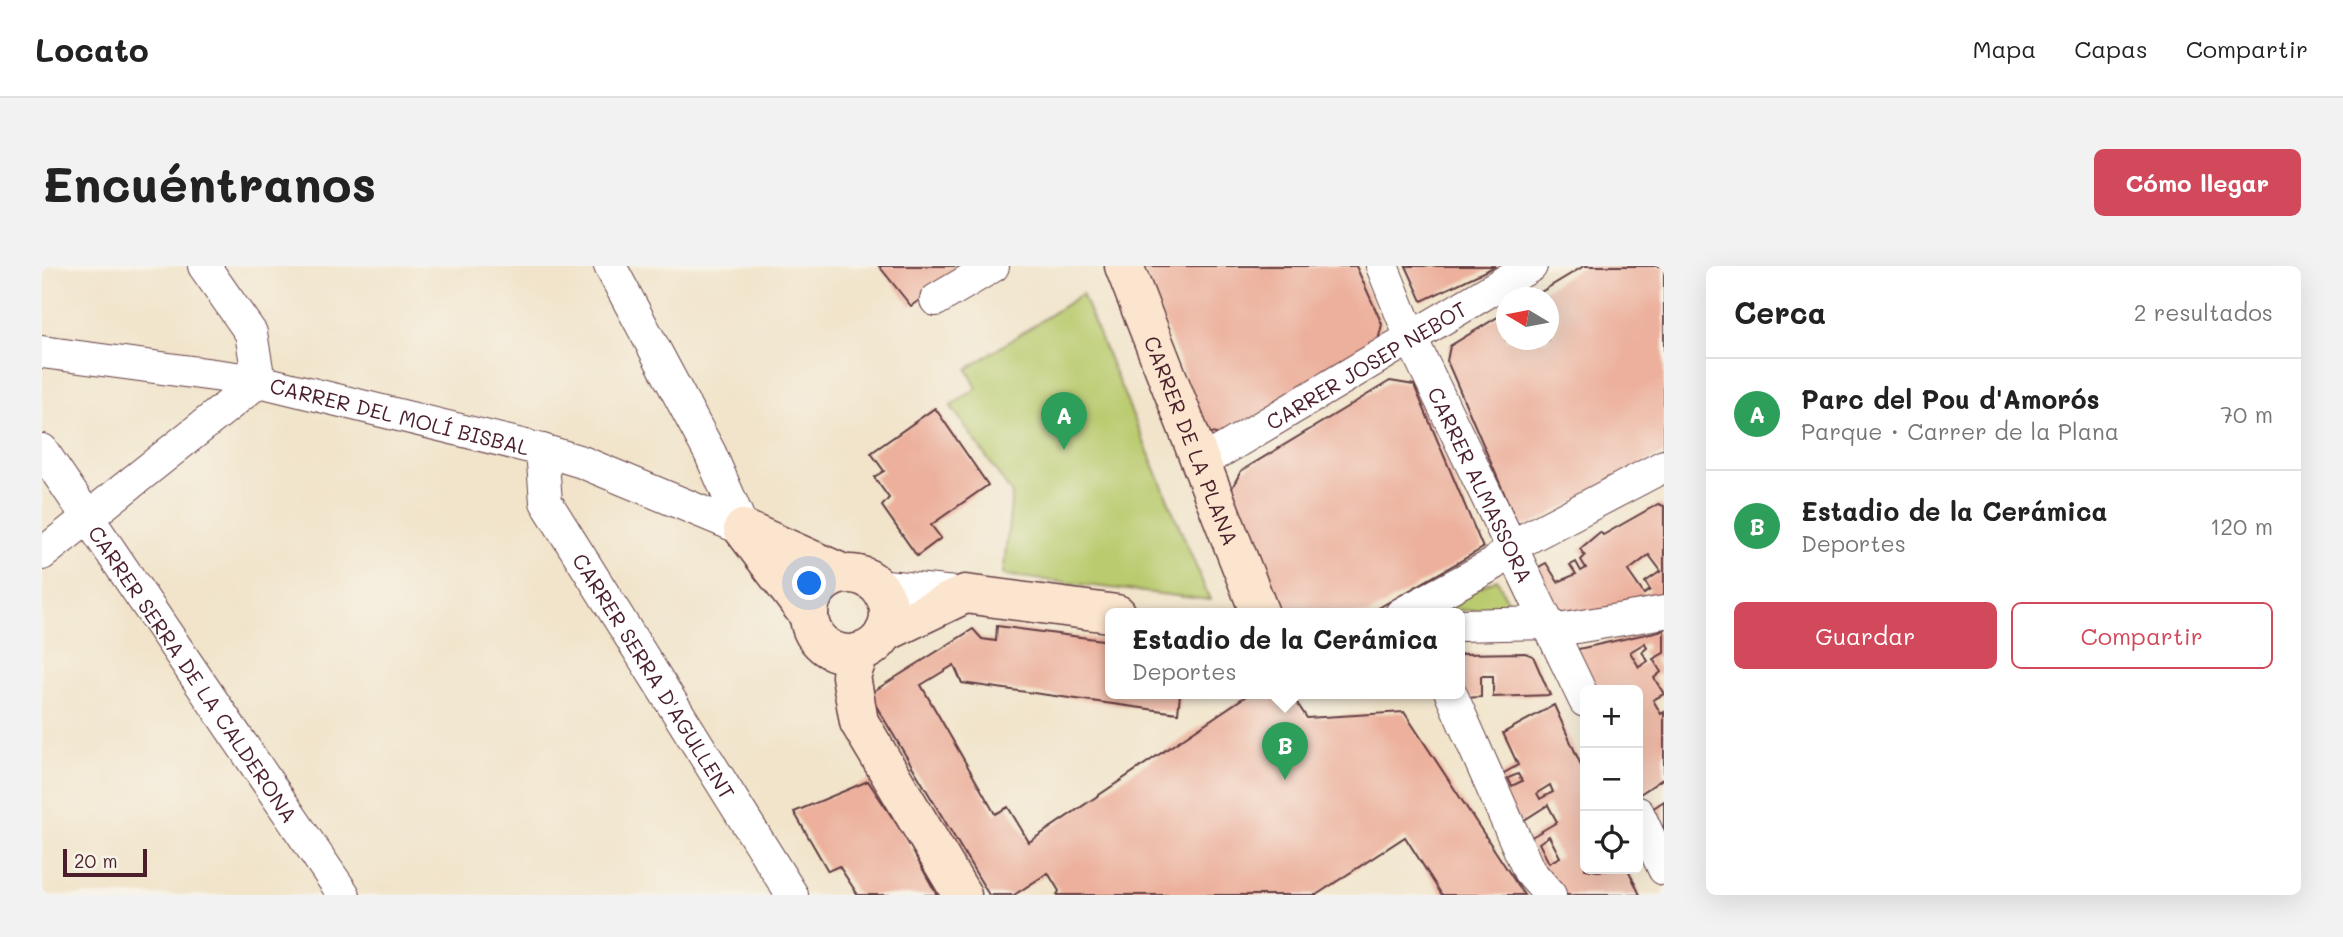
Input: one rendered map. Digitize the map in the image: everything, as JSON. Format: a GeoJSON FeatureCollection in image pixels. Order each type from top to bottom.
{"type":"FeatureCollection","features":[{"type":"Feature","properties":{"kind":"main road","name":"CARRER DE LA PLANA"},"geometry":{"type":"LineString","coordinates":[[1124,266],[1258,608]]}},
{"type":"Feature","properties":{"kind":"main road","name":"CARRER DEL MOLÍ BISBAL"},"geometry":{"type":"LineString","coordinates":[[743,528],[860,579]]}},
{"type":"Feature","properties":{"kind":"main road"},"geometry":{"type":"LineString","coordinates":[[743,528],[809,616]]}},
{"type":"Feature","properties":{"kind":"main road"},"geometry":{"type":"LineString","coordinates":[[962,895],[859,722],[851,676],[872,642],[888,620],[884,595],[860,579],[832,577],[815,593],[809,616],[812,628],[826,646],[848,654],[872,642],[965,594]]}},
{"type":"Feature","properties":{"kind":"main road","name":"CARRER DEL MOLÍ BISBAL"},"geometry":{"type":"LineString","coordinates":[[965,594],[1105,612]]}},
{"type":"Feature","properties":{"kind":"street"},"geometry":{"type":"LineString","coordinates":[[42,554],[259,382],[251,333],[204,266]]}},
{"type":"Feature","properties":{"kind":"street"},"geometry":{"type":"LineString","coordinates":[[610,266],[710,453],[743,528]]}},
{"type":"Feature","properties":{"kind":"street"},"geometry":{"type":"LineString","coordinates":[[936,300],[993,266]]}},
{"type":"Feature","properties":{"kind":"street","name":"CARRER ALMASSORA"},"geometry":{"type":"LineString","coordinates":[[1382,266],[1411,338],[1580,690]]}},
{"type":"Feature","properties":{"kind":"street","name":"CARRER JOSEP NEBOT"},"geometry":{"type":"LineString","coordinates":[[1201,463],[1531,266]]}},
{"type":"Feature","properties":{"kind":"street","name":"CARRER DEL MOLÍ BISBAL"},"geometry":{"type":"LineString","coordinates":[[42,352],[259,382],[542,450],[582,462],[743,528]]}},
{"type":"Feature","properties":{"kind":"street","name":"CARRER SERRA DE LA CALDERONA"},"geometry":{"type":"LineString","coordinates":[[42,450],[344,895]]}},
{"type":"Feature","properties":{"kind":"street","name":"CARRER SERRA D'AGULLENT"},"geometry":{"type":"LineString","coordinates":[[542,450],[546,502],[792,895]]}},
{"type":"Feature","properties":{"kind":"street"},"geometry":{"type":"LineString","coordinates":[[1412,608],[1494,564],[1512,546],[1664,466]]}},
{"type":"Feature","properties":{"kind":"street","name":"CARRER DEL MOLÍ BISBAL"},"geometry":{"type":"LineString","coordinates":[[860,579],[965,594]]}},
{"type":"Feature","properties":{"kind":"street"},"geometry":{"type":"LineString","coordinates":[[1465,625],[1551,627],[1664,612]]}},
{"type":"Feature","properties":{"kind":"street"},"geometry":{"type":"LineString","coordinates":[[1453,699],[1529,871],[1550,895]]}},
{"type":"Feature","properties":{"kind":"street"},"geometry":{"type":"LineString","coordinates":[[1643,824],[1664,869]]}},
{"type":"Feature","properties":{"kind":"green space"},"geometry":{"type":"Polygon","coordinates":[[[1082,294],[1210,600],[1003,575],[1012,494],[951,406],[977,388],[967,369],[1082,294]]]}},
{"type":"Feature","properties":{"kind":"green space"},"geometry":{"type":"Polygon","coordinates":[[[1497,579],[1511,609],[1444,608],[1497,579]]]}},
{"type":"Feature","properties":{"kind":"building"},"geometry":{"type":"Polygon","coordinates":[[[879,266],[967,266],[911,306],[879,266]]]}},
{"type":"Feature","properties":{"kind":"building"},"geometry":{"type":"Polygon","coordinates":[[[1142,266],[1356,266],[1382,324],[1377,345],[1225,436],[1207,432],[1142,266]]]}},
{"type":"Feature","properties":{"kind":"building"},"geometry":{"type":"Polygon","coordinates":[[[1406,266],[1496,266],[1422,301],[1406,266]]]}},
{"type":"Feature","properties":{"kind":"building"},"geometry":{"type":"Polygon","coordinates":[[[1584,266],[1664,266],[1664,453],[1529,526],[1517,523],[1447,361],[1450,346],[1496,318],[1496,350],[1559,350],[1559,287],[1549,287],[1584,266]]]}},
{"type":"Feature","properties":{"kind":"building"},"geometry":{"type":"Polygon","coordinates":[[[1390,381],[1414,385],[1483,548],[1378,608],[1274,608],[1232,488],[1241,471],[1390,381]]]}},
{"type":"Feature","properties":{"kind":"building"},"geometry":{"type":"Polygon","coordinates":[[[935,408],[988,485],[931,525],[941,538],[917,556],[882,506],[889,498],[874,477],[884,471],[871,453],[935,408]]]}},
{"type":"Feature","properties":{"kind":"building"},"geometry":{"type":"Polygon","coordinates":[[[1658,504],[1664,506],[1664,604],[1567,625],[1537,574],[1539,567],[1546,563],[1558,582],[1576,574],[1570,565],[1576,562],[1581,571],[1586,568],[1581,560],[1585,556],[1580,549],[1600,532],[1603,535],[1658,504]],[[1649,555],[1628,571],[1644,594],[1650,590],[1645,582],[1661,571],[1649,555]]]}},
{"type":"Feature","properties":{"kind":"building"},"geometry":{"type":"Polygon","coordinates":[[[997,626],[1105,640],[1105,699],[1179,699],[1178,713],[962,683],[954,665],[921,685],[995,814],[1008,807],[1029,842],[1242,699],[1294,699],[1307,718],[1404,712],[1524,895],[1442,895],[1405,837],[1316,895],[1057,895],[1059,891],[1048,873],[1014,895],[989,895],[869,694],[973,629],[982,639],[996,641],[997,626]]]}},
{"type":"Feature","properties":{"kind":"building"},"geometry":{"type":"Polygon","coordinates":[[[1664,630],[1664,653],[1653,659],[1661,672],[1654,678],[1664,694],[1653,700],[1661,714],[1664,712],[1664,778],[1643,792],[1643,685],[1591,685],[1574,650],[1664,630]],[[1645,643],[1630,652],[1639,667],[1648,661],[1642,652],[1647,648],[1645,643]]]}},
{"type":"Feature","properties":{"kind":"building"},"geometry":{"type":"Polygon","coordinates":[[[1525,653],[1533,656],[1550,695],[1493,697],[1493,676],[1481,676],[1481,697],[1465,698],[1465,654],[1525,653]]]}},
{"type":"Feature","properties":{"kind":"building"},"geometry":{"type":"Polygon","coordinates":[[[1554,705],[1580,763],[1580,874],[1630,874],[1640,895],[1557,895],[1525,841],[1557,822],[1548,805],[1518,824],[1497,777],[1518,765],[1503,733],[1554,705]],[[1518,774],[1508,778],[1512,786],[1522,781],[1518,774]],[[1550,785],[1537,793],[1540,799],[1553,792],[1550,785]],[[1549,836],[1539,843],[1549,863],[1560,857],[1549,836]]]}},
{"type":"Feature","properties":{"kind":"building"},"geometry":{"type":"Polygon","coordinates":[[[868,781],[904,835],[937,895],[858,895],[839,866],[828,871],[794,812],[868,781]]]}},
{"type":"Feature","properties":{"kind":"building"},"geometry":{"type":"Polygon","coordinates":[[[1664,801],[1664,846],[1649,811],[1664,801]]]}},
{"type":"Feature","properties":{"kind":"place","name":"Parc del Pou d'Amorós"},"geometry":{"type":"Point","coordinates":[1064,450]}},
{"type":"Feature","properties":{"kind":"place","name":"Estadio de la Cerámica"},"geometry":{"type":"Point","coordinates":[1285,780]}}]}
